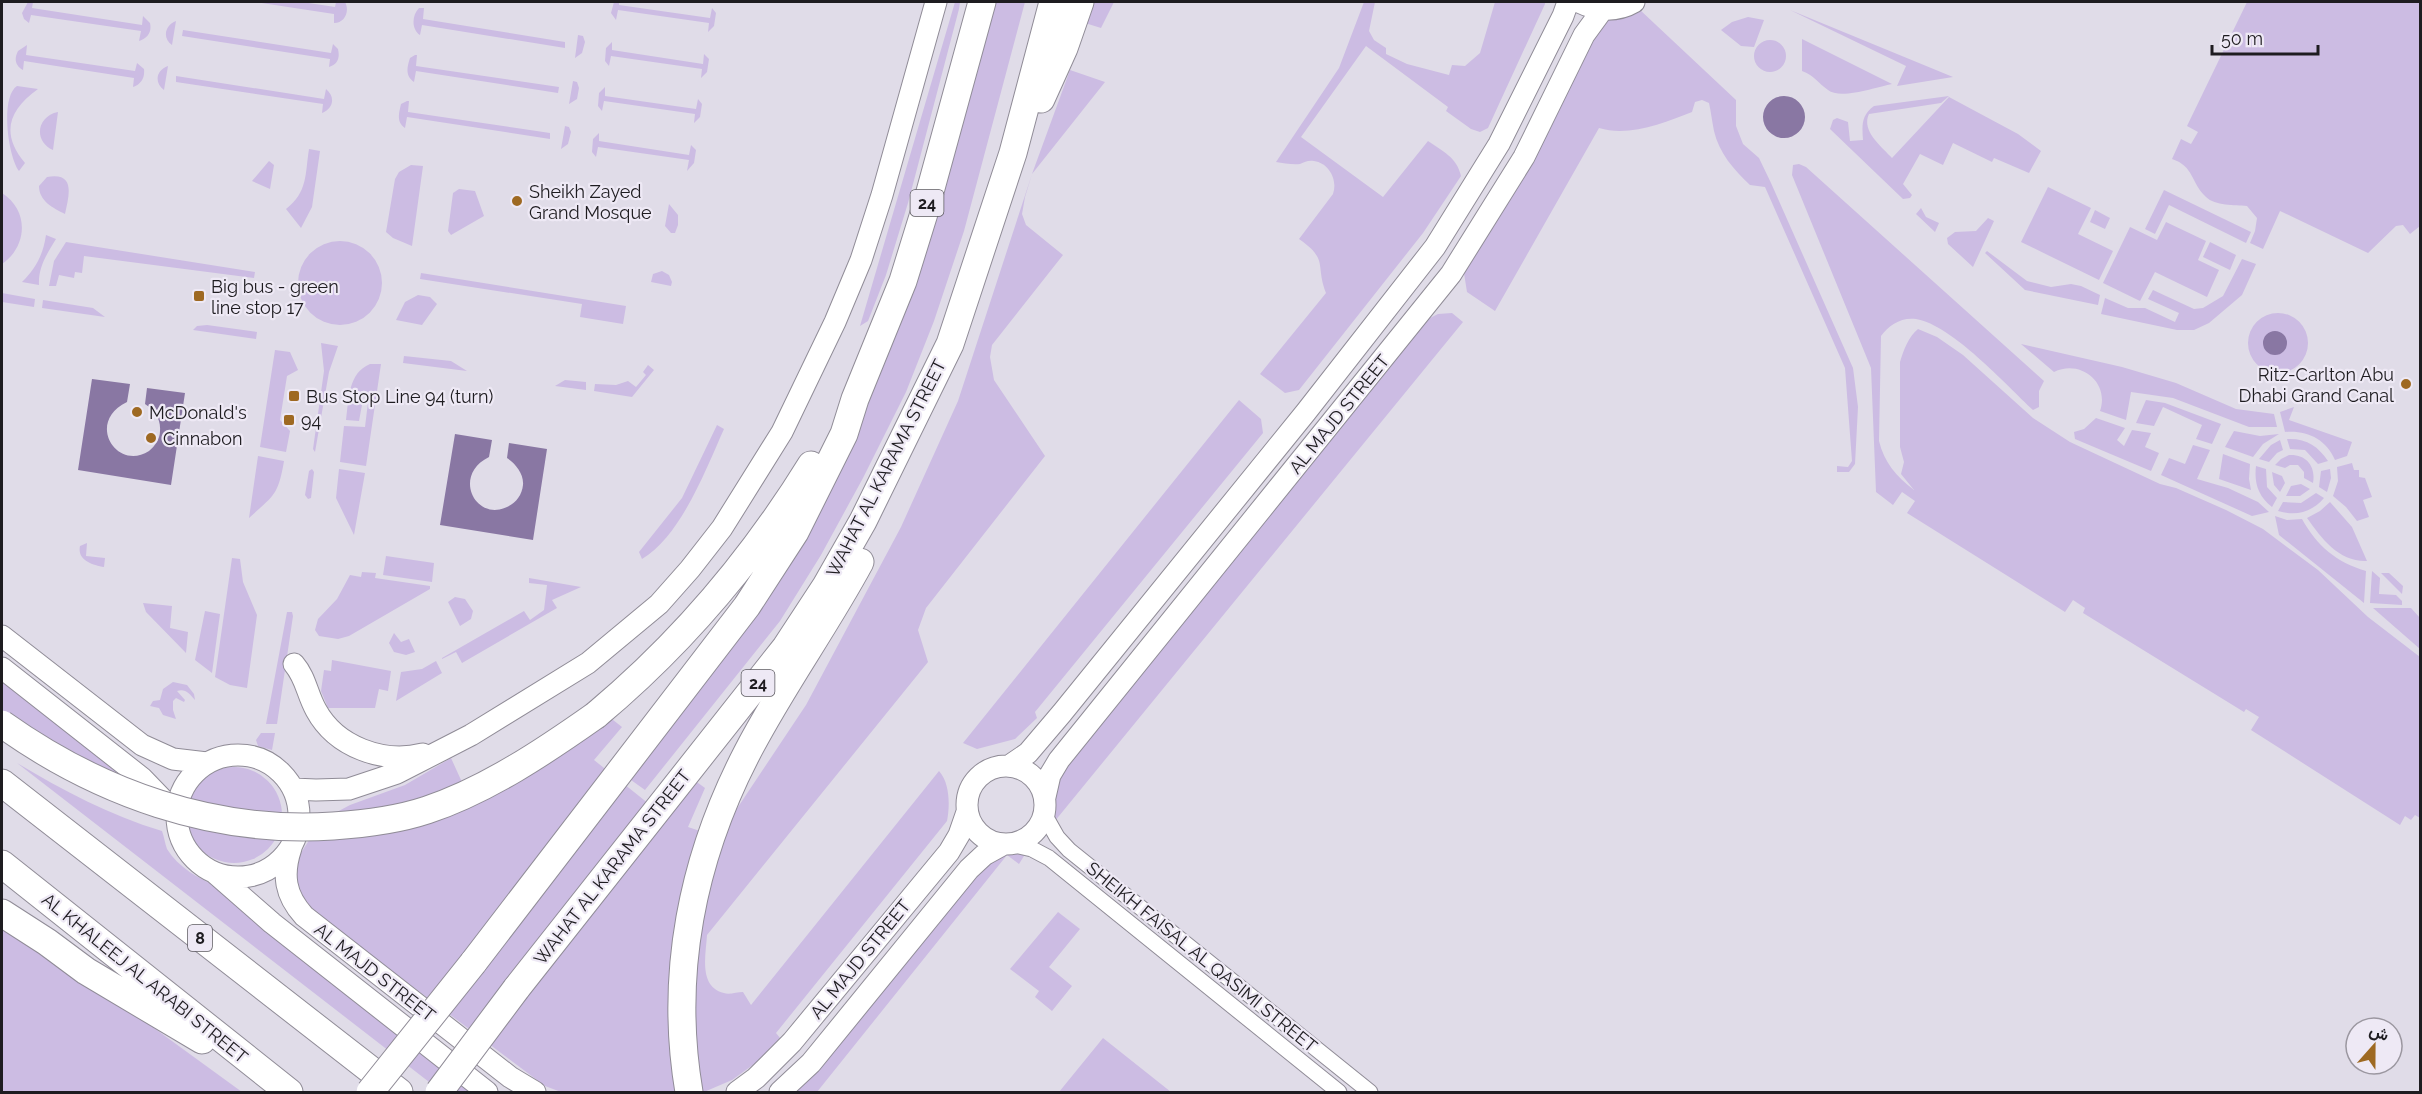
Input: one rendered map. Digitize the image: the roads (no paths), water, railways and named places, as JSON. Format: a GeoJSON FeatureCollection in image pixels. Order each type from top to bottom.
{"type":"FeatureCollection","features":[{"type":"Feature","properties":{"kind":"highway","name":"24"},"geometry":{"type":"LineString","coordinates":[[370,1092],[473,963],[747,606],[795,532],[837,450],[906,271],[982,2]]}},
{"type":"Feature","properties":{"kind":"highway","name":"WAHAT AL KARAMA STREET"},"geometry":{"type":"LineString","coordinates":[[438,1092],[516,989],[786,647],[826,586],[863,521],[950,345],[1013,153],[1053,2]]}},
{"type":"Feature","properties":{"kind":"highway"},"geometry":{"type":"LineString","coordinates":[[1013,153],[1064,48],[1080,2]]}},
{"type":"Feature","properties":{"kind":"highway"},"geometry":{"type":"LineString","coordinates":[[689,1092],[683,1038],[682,1000],[688,926],[705,854],[732,784],[748,752],[837,605],[866,551],[927,415],[950,345]]}},
{"type":"Feature","properties":{"kind":"highway"},"geometry":{"type":"LineString","coordinates":[[2,724],[57,761],[105,785],[194,815],[232,823],[310,827],[351,825],[427,810],[468,792],[543,752],[596,715],[640,678],[674,645],[735,574],[773,523],[855,399]]}},
{"type":"Feature","properties":{"kind":"highway","name":"8"},"geometry":{"type":"LineString","coordinates":[[2,783],[399,1092]]}},
{"type":"Feature","properties":{"kind":"highway","name":"AL KHALEEJ AL ARABI STREET"},"geometry":{"type":"LineString","coordinates":[[2,864],[286,1090]]}},
{"type":"Feature","properties":{"kind":"highway"},"geometry":{"type":"LineString","coordinates":[[2,913],[86,971],[286,1090]]}},
{"type":"Feature","properties":{"kind":"street"},"geometry":{"type":"LineString","coordinates":[[293,789],[349,789],[397,772],[471,735],[588,663],[659,604],[722,528],[782,432],[811,375],[861,260],[936,2]]}},
{"type":"Feature","properties":{"kind":"street","name":"AL MAJD STREET"},"geometry":{"type":"LineString","coordinates":[[1009,766],[1028,753],[1062,713],[1306,412],[1435,247],[1499,144],[1568,2]]}},
{"type":"Feature","properties":{"kind":"street"},"geometry":{"type":"LineString","coordinates":[[1579,2],[1603,9],[1617,8],[1634,2]]}},
{"type":"Feature","properties":{"kind":"street","name":"AL MAJD STREET"},"geometry":{"type":"LineString","coordinates":[[1044,805],[1050,775],[1059,759],[1451,274],[1524,158],[1584,35],[1603,9]]}},
{"type":"Feature","properties":{"kind":"street"},"geometry":{"type":"LineString","coordinates":[[2,636],[142,746],[173,759],[207,762]]}},
{"type":"Feature","properties":{"kind":"street"},"geometry":{"type":"LineString","coordinates":[[294,664],[303,677],[314,707],[324,722],[341,739],[364,751],[395,757],[415,756],[471,735]]}},
{"type":"Feature","properties":{"kind":"street"},"geometry":{"type":"LineString","coordinates":[[2,669],[142,778],[176,815]]}},
{"type":"Feature","properties":{"kind":"street"},"geometry":{"type":"LineString","coordinates":[[228,755],[254,756],[269,763],[282,773],[293,789],[300,819],[297,834],[291,848],[282,859],[257,874],[229,877],[214,873],[202,866],[183,843],[176,815],[178,800],[184,785],[194,772],[207,762],[228,755]]}},
{"type":"Feature","properties":{"kind":"street"},"geometry":{"type":"LineString","coordinates":[[1009,766],[1017,767],[1032,775],[1042,789],[1044,805],[1042,822],[1031,835],[1007,844],[984,838],[970,822],[966,800],[974,782],[989,769],[1009,766]]}},
{"type":"Feature","properties":{"kind":"street","name":"SHEIKH FAISAL AL QASIMI STREET"},"geometry":{"type":"LineString","coordinates":[[1044,805],[1052,830],[1069,850],[1370,1092]]}},
{"type":"Feature","properties":{"kind":"street","name":"AL MAJD STREET"},"geometry":{"type":"LineString","coordinates":[[737,1092],[756,1078],[792,1042],[948,852],[959,835],[967,812]]}},
{"type":"Feature","properties":{"kind":"street","name":"AL MAJD STREET"},"geometry":{"type":"LineString","coordinates":[[780,1092],[811,1063],[969,869],[984,855],[1007,844]]}},
{"type":"Feature","properties":{"kind":"street","name":"SHEIKH FAISAL AL QASIMI STREET"},"geometry":{"type":"LineString","coordinates":[[1007,844],[1032,849],[1049,858],[1339,1092]]}},
{"type":"Feature","properties":{"kind":"street","name":"AL MAJD STREET"},"geometry":{"type":"LineString","coordinates":[[291,848],[285,870],[285,881],[291,899],[304,916],[510,1077],[535,1092]]}},
{"type":"Feature","properties":{"kind":"street","name":"AL MAJD STREET"},"geometry":{"type":"LineString","coordinates":[[214,873],[272,923],[487,1092]]}},
{"type":"Feature","properties":{"kind":"place","name":"Sheikh Zayed Grand Mosque"},"geometry":{"type":"Point","coordinates":[517,201]}},
{"type":"Feature","properties":{"kind":"place","name":"Big bus - green line stop 17"},"geometry":{"type":"Point","coordinates":[199,296]}},
{"type":"Feature","properties":{"kind":"place","name":"Ritz-Carlton Abu Dhabi Grand Canal"},"geometry":{"type":"Point","coordinates":[2406,384]}},
{"type":"Feature","properties":{"kind":"place","name":"Bus Stop Line 94 (turn)"},"geometry":{"type":"Point","coordinates":[294,396]}},
{"type":"Feature","properties":{"kind":"place","name":"McDonald's"},"geometry":{"type":"Point","coordinates":[137,412]}},
{"type":"Feature","properties":{"kind":"place","name":"94"},"geometry":{"type":"Point","coordinates":[289,420]}},
{"type":"Feature","properties":{"kind":"place","name":"Cinnabon"},"geometry":{"type":"Point","coordinates":[151,438]}}]}
